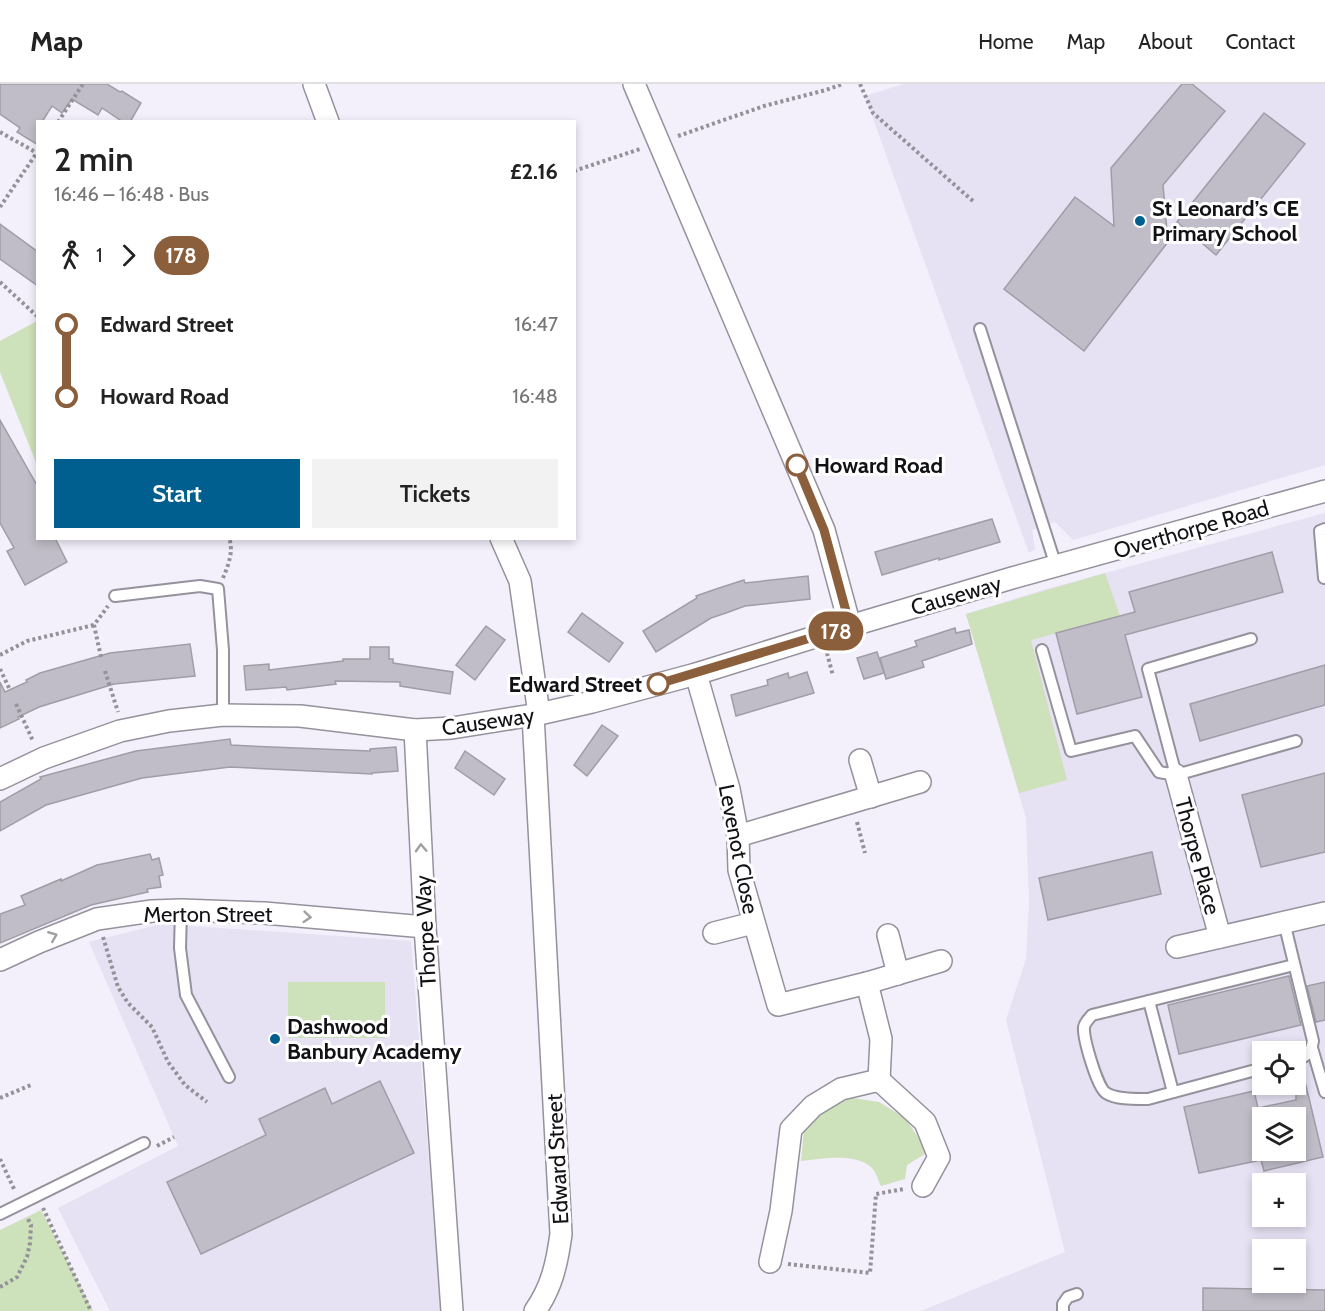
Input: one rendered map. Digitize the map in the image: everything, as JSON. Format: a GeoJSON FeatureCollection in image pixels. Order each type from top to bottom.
{"type":"FeatureCollection","features":[{"type":"Feature","properties":{"kind":"street"},"geometry":{"type":"LineString","coordinates":[[314,84],[327,120]]}},
{"type":"Feature","properties":{"kind":"street"},"geometry":{"type":"LineString","coordinates":[[634,84],[824,530],[850,626]]}},
{"type":"Feature","properties":{"kind":"street","name":"Overthorpe Road"},"geometry":{"type":"LineString","coordinates":[[1056,566],[1325,491]]}},
{"type":"Feature","properties":{"kind":"street","name":"Edward Street"},"geometry":{"type":"LineString","coordinates":[[502,540],[520,581],[536,715],[561,1234],[550,1286],[536,1311]]}},
{"type":"Feature","properties":{"kind":"street","name":"Causeway"},"geometry":{"type":"LineString","coordinates":[[0,779],[42,760],[123,730],[169,721],[223,715],[300,716],[415,730],[452,728],[536,715],[696,674],[1056,566]]}},
{"type":"Feature","properties":{"kind":"street","name":"Levenot Close"},"geometry":{"type":"LineString","coordinates":[[696,674],[729,789],[738,836],[739,870],[778,1005],[941,962]]}},
{"type":"Feature","properties":{"kind":"street","name":"Thorpe Way"},"geometry":{"type":"LineString","coordinates":[[415,730],[425,927],[452,1311]]}},
{"type":"Feature","properties":{"kind":"street"},"geometry":{"type":"LineString","coordinates":[[860,760],[862,800]]}},
{"type":"Feature","properties":{"kind":"street","name":"Thorpe Place"},"geometry":{"type":"LineString","coordinates":[[1176,775],[1220,937]]}},
{"type":"Feature","properties":{"kind":"street"},"geometry":{"type":"LineString","coordinates":[[738,836],[920,782]]}},
{"type":"Feature","properties":{"kind":"street","name":"Merton Street"},"geometry":{"type":"LineString","coordinates":[[0,960],[97,919],[181,909],[264,913],[425,927]]}},
{"type":"Feature","properties":{"kind":"street"},"geometry":{"type":"LineString","coordinates":[[1177,947],[1325,913]]}},
{"type":"Feature","properties":{"kind":"street"},"geometry":{"type":"LineString","coordinates":[[714,933],[753,923]]}},
{"type":"Feature","properties":{"kind":"street"},"geometry":{"type":"LineString","coordinates":[[888,935],[898,974]]}},
{"type":"Feature","properties":{"kind":"street"},"geometry":{"type":"LineString","coordinates":[[867,983],[881,1039],[879,1080]]}},
{"type":"Feature","properties":{"kind":"street"},"geometry":{"type":"LineString","coordinates":[[879,1080],[925,1122],[939,1157],[923,1186]]}},
{"type":"Feature","properties":{"kind":"street"},"geometry":{"type":"LineString","coordinates":[[770,1262],[782,1210],[791,1129],[813,1106],[841,1089],[879,1080]]}},
{"type":"Feature","properties":{"kind":"lane"},"geometry":{"type":"LineString","coordinates":[[980,329],[1056,566]]}},
{"type":"Feature","properties":{"kind":"lane"},"geometry":{"type":"LineString","coordinates":[[1324,578],[1320,531],[1325,530]]}},
{"type":"Feature","properties":{"kind":"lane"},"geometry":{"type":"LineString","coordinates":[[115,596],[200,586],[218,589],[223,650],[223,715]]}},
{"type":"Feature","properties":{"kind":"lane","name":"Thorpe Place"},"geometry":{"type":"LineString","coordinates":[[1251,639],[1148,669],[1176,775],[1296,741]]}},
{"type":"Feature","properties":{"kind":"lane"},"geometry":{"type":"LineString","coordinates":[[1042,650],[1071,751],[1135,736],[1159,772],[1176,775]]}},
{"type":"Feature","properties":{"kind":"lane"},"geometry":{"type":"LineString","coordinates":[[181,909],[180,948],[186,995],[229,1077]]}},
{"type":"Feature","properties":{"kind":"lane"},"geometry":{"type":"LineString","coordinates":[[1284,922],[1313,1041],[1312,1048],[1325,1092]]}},
{"type":"Feature","properties":{"kind":"lane"},"geometry":{"type":"LineString","coordinates":[[1252,1071],[1148,1099],[1120,1098],[1107,1094],[1099,1086],[1084,1028],[1086,1021],[1092,1015],[1294,965]]}},
{"type":"Feature","properties":{"kind":"lane"},"geometry":{"type":"LineString","coordinates":[[1149,1001],[1173,1092]]}},
{"type":"Feature","properties":{"kind":"lane"},"geometry":{"type":"LineString","coordinates":[[1306,1056],[1312,1048]]}},
{"type":"Feature","properties":{"kind":"lane"},"geometry":{"type":"LineString","coordinates":[[0,1214],[144,1143]]}},
{"type":"Feature","properties":{"kind":"lane"},"geometry":{"type":"LineString","coordinates":[[1063,1311],[1063,1304],[1068,1297],[1077,1294]]}},
{"type":"Feature","properties":{"kind":"path"},"geometry":{"type":"LineString","coordinates":[[59,120],[83,84]]}},
{"type":"Feature","properties":{"kind":"path"},"geometry":{"type":"LineString","coordinates":[[576,170],[764,106],[843,84]]}},
{"type":"Feature","properties":{"kind":"path"},"geometry":{"type":"LineString","coordinates":[[860,84],[873,113],[974,202]]}},
{"type":"Feature","properties":{"kind":"path"},"geometry":{"type":"LineString","coordinates":[[0,132],[36,151]]}},
{"type":"Feature","properties":{"kind":"path"},"geometry":{"type":"LineString","coordinates":[[0,207],[36,153]]}},
{"type":"Feature","properties":{"kind":"path"},"geometry":{"type":"LineString","coordinates":[[0,282],[36,315]]}},
{"type":"Feature","properties":{"kind":"path"},"geometry":{"type":"LineString","coordinates":[[218,589],[229,565],[230,540]]}},
{"type":"Feature","properties":{"kind":"path"},"geometry":{"type":"LineString","coordinates":[[0,655],[27,641],[94,625],[115,596]]}},
{"type":"Feature","properties":{"kind":"path"},"geometry":{"type":"LineString","coordinates":[[94,625],[101,657]]}},
{"type":"Feature","properties":{"kind":"path"},"geometry":{"type":"LineString","coordinates":[[0,669],[10,690]]}},
{"type":"Feature","properties":{"kind":"path"},"geometry":{"type":"LineString","coordinates":[[105,671],[123,730]]}},
{"type":"Feature","properties":{"kind":"path"},"geometry":{"type":"LineString","coordinates":[[16,704],[42,760]]}},
{"type":"Feature","properties":{"kind":"path"},"geometry":{"type":"LineString","coordinates":[[862,800],[866,853]]}},
{"type":"Feature","properties":{"kind":"path"},"geometry":{"type":"LineString","coordinates":[[97,919],[118,987],[128,1004],[152,1027],[168,1062],[185,1085],[207,1102]]}},
{"type":"Feature","properties":{"kind":"path"},"geometry":{"type":"LineString","coordinates":[[0,1098],[31,1085]]}},
{"type":"Feature","properties":{"kind":"path"},"geometry":{"type":"LineString","coordinates":[[0,1159],[31,1225],[27,1257],[18,1277],[0,1287]]}},
{"type":"Feature","properties":{"kind":"path"},"geometry":{"type":"LineString","coordinates":[[770,1262],[870,1273],[876,1194],[923,1186]]}},
{"type":"Feature","properties":{"kind":"path"},"geometry":{"type":"LineString","coordinates":[[38,1196],[91,1311]]}},
{"type":"Feature","properties":{"kind":"shaded area"},"geometry":{"type":"Polygon","coordinates":[[[904,84],[1325,84],[1325,465],[1073,540],[1055,522],[1032,530],[1035,549],[1029,553],[865,96],[904,84]]]}},
{"type":"Feature","properties":{"kind":"shaded area"},"geometry":{"type":"Polygon","coordinates":[[[1325,513],[1325,1311],[921,1311],[1065,1252],[1006,1020],[1026,959],[1029,901],[1026,818],[966,614],[1043,590],[1325,513]]]}},
{"type":"Feature","properties":{"kind":"shaded area","name":"Dashwood Banbury Academy"},"geometry":{"type":"Polygon","coordinates":[[[161,924],[411,941],[441,1311],[110,1311],[58,1208],[178,1146],[89,942],[161,924]]]}},
{"type":"Feature","properties":{"kind":"green space"},"geometry":{"type":"Polygon","coordinates":[[[36,322],[36,462],[0,372],[0,341],[36,322]]]}},
{"type":"Feature","properties":{"kind":"green space"},"geometry":{"type":"Polygon","coordinates":[[[1105,573],[1120,616],[1031,640],[1067,780],[1019,793],[966,614],[1105,573]]]}},
{"type":"Feature","properties":{"kind":"green space"},"geometry":{"type":"Polygon","coordinates":[[[288,982],[385,982],[385,1038],[288,1038],[288,982]]]}},
{"type":"Feature","properties":{"kind":"green space"},"geometry":{"type":"Polygon","coordinates":[[[853,1098],[879,1102],[905,1118],[920,1140],[925,1154],[907,1165],[905,1179],[881,1186],[872,1168],[857,1160],[828,1158],[801,1161],[804,1130],[825,1107],[853,1098]]]}},
{"type":"Feature","properties":{"kind":"green space"},"geometry":{"type":"Polygon","coordinates":[[[41,1210],[93,1311],[0,1311],[0,1230],[41,1210]]]}},
{"type":"Feature","properties":{"kind":"building"},"geometry":{"type":"Polygon","coordinates":[[[0,84],[107,84],[141,103],[131,120],[120,120],[102,108],[98,115],[72,99],[62,113],[52,106],[43,120],[36,120],[36,144],[17,132],[20,128],[0,114],[0,84]]]}},
{"type":"Feature","properties":{"kind":"building","name":"St Leonard’s CE Primary School"},"geometry":{"type":"Polygon","coordinates":[[[1182,84],[1192,84],[1225,111],[1163,185],[1168,242],[1084,351],[1004,289],[1075,197],[1114,226],[1111,168],[1182,84]]]}},
{"type":"Feature","properties":{"kind":"building","name":"St Leonard’s CE Primary School"},"geometry":{"type":"Polygon","coordinates":[[[1264,113],[1305,144],[1216,255],[1177,222],[1264,113]]]}},
{"type":"Feature","properties":{"kind":"building"},"geometry":{"type":"Polygon","coordinates":[[[0,224],[36,251],[36,285],[0,259],[0,224]]]}},
{"type":"Feature","properties":{"kind":"building"},"geometry":{"type":"Polygon","coordinates":[[[0,420],[36,483],[36,540],[56,540],[67,562],[25,585],[7,551],[14,548],[0,523],[0,420]]]}},
{"type":"Feature","properties":{"kind":"building"},"geometry":{"type":"Polygon","coordinates":[[[992,519],[1000,542],[882,575],[875,552],[992,519]]]}},
{"type":"Feature","properties":{"kind":"building"},"geometry":{"type":"Polygon","coordinates":[[[1272,552],[1283,592],[1125,635],[1142,697],[1077,714],[1056,633],[1135,612],[1129,592],[1272,552]]]}},
{"type":"Feature","properties":{"kind":"building"},"geometry":{"type":"Polygon","coordinates":[[[808,576],[810,599],[745,606],[711,618],[656,652],[643,631],[697,598],[696,596],[719,588],[744,580],[745,583],[808,576]]]}},
{"type":"Feature","properties":{"kind":"building"},"geometry":{"type":"Polygon","coordinates":[[[582,613],[623,643],[609,662],[568,632],[582,613]]]}},
{"type":"Feature","properties":{"kind":"building"},"geometry":{"type":"Polygon","coordinates":[[[486,626],[505,640],[475,680],[456,665],[486,626]]]}},
{"type":"Feature","properties":{"kind":"building"},"geometry":{"type":"Polygon","coordinates":[[[955,628],[956,633],[969,630],[972,644],[922,661],[924,667],[886,679],[880,658],[917,646],[915,641],[955,628]]]}},
{"type":"Feature","properties":{"kind":"building"},"geometry":{"type":"Polygon","coordinates":[[[190,644],[195,676],[114,684],[39,707],[0,728],[0,682],[5,692],[40,673],[110,653],[190,644]]]}},
{"type":"Feature","properties":{"kind":"building"},"geometry":{"type":"Polygon","coordinates":[[[370,647],[389,647],[389,659],[393,659],[393,663],[453,672],[450,694],[400,686],[400,682],[335,681],[336,684],[287,690],[286,687],[246,690],[244,666],[269,664],[269,670],[343,661],[343,659],[370,659],[370,647]]]}},
{"type":"Feature","properties":{"kind":"building"},"geometry":{"type":"Polygon","coordinates":[[[877,652],[884,673],[864,679],[857,658],[877,652]]]}},
{"type":"Feature","properties":{"kind":"building"},"geometry":{"type":"Polygon","coordinates":[[[1325,665],[1325,705],[1200,741],[1190,704],[1325,665]]]}},
{"type":"Feature","properties":{"kind":"building"},"geometry":{"type":"Polygon","coordinates":[[[807,672],[814,693],[736,716],[731,695],[768,685],[767,680],[788,673],[789,678],[807,672]]]}},
{"type":"Feature","properties":{"kind":"building"},"geometry":{"type":"Polygon","coordinates":[[[602,725],[618,736],[587,776],[574,765],[602,725]]]}},
{"type":"Feature","properties":{"kind":"building"},"geometry":{"type":"Polygon","coordinates":[[[230,739],[231,745],[250,746],[370,751],[370,749],[396,747],[398,771],[372,774],[230,767],[142,778],[46,805],[0,831],[0,802],[41,779],[40,777],[136,751],[230,739]]]}},
{"type":"Feature","properties":{"kind":"building"},"geometry":{"type":"Polygon","coordinates":[[[465,751],[505,779],[494,795],[455,768],[465,751]]]}},
{"type":"Feature","properties":{"kind":"building"},"geometry":{"type":"Polygon","coordinates":[[[1325,773],[1325,852],[1261,867],[1242,795],[1325,773]]]}},
{"type":"Feature","properties":{"kind":"building"},"geometry":{"type":"Polygon","coordinates":[[[1152,852],[1161,894],[1048,920],[1039,878],[1152,852]]]}},
{"type":"Feature","properties":{"kind":"building"},"geometry":{"type":"Polygon","coordinates":[[[150,854],[152,860],[159,858],[163,875],[159,876],[161,887],[91,905],[0,943],[0,914],[25,905],[21,896],[97,865],[150,854]]]}},
{"type":"Feature","properties":{"kind":"building"},"geometry":{"type":"Polygon","coordinates":[[[1289,976],[1301,1025],[1179,1054],[1168,1005],[1289,976]]]}},
{"type":"Feature","properties":{"kind":"building"},"geometry":{"type":"Polygon","coordinates":[[[1325,982],[1325,1020],[1316,1022],[1307,986],[1325,982]]]}},
{"type":"Feature","properties":{"kind":"building"},"geometry":{"type":"Polygon","coordinates":[[[380,1081],[414,1153],[201,1254],[167,1182],[266,1135],[259,1119],[325,1088],[332,1104],[380,1081]]]}},
{"type":"Feature","properties":{"kind":"building"},"geometry":{"type":"Polygon","coordinates":[[[1306,1086],[1323,1157],[1264,1171],[1261,1161],[1306,1161],[1306,1107],[1263,1107],[1296,1100],[1296,1095],[1306,1095],[1306,1086]]]}},
{"type":"Feature","properties":{"kind":"building"},"geometry":{"type":"Polygon","coordinates":[[[1252,1091],[1252,1095],[1255,1095],[1258,1107],[1252,1107],[1252,1161],[1256,1161],[1199,1173],[1184,1107],[1252,1091]]]}},
{"type":"Feature","properties":{"kind":"building"},"geometry":{"type":"Polygon","coordinates":[[[1203,1288],[1252,1289],[1252,1293],[1306,1293],[1306,1290],[1325,1290],[1325,1311],[1203,1311],[1203,1288]]]}},
{"type":"Feature","properties":{"kind":"bus line","name":"178"},"geometry":{"type":"LineString","coordinates":[[658,684],[850,626],[824,530],[797,465]]}},
{"type":"Feature","properties":{"kind":"place","name":"St Leonard’s CE Primary School"},"geometry":{"type":"Point","coordinates":[1140,221]}},
{"type":"Feature","properties":{"kind":"place","name":"Howard Road"},"geometry":{"type":"Point","coordinates":[797,465]}},
{"type":"Feature","properties":{"kind":"place","name":"Edward Street"},"geometry":{"type":"Point","coordinates":[658,684]}},
{"type":"Feature","properties":{"kind":"place","name":"Dashwood Banbury Academy"},"geometry":{"type":"Point","coordinates":[275,1039]}}]}
